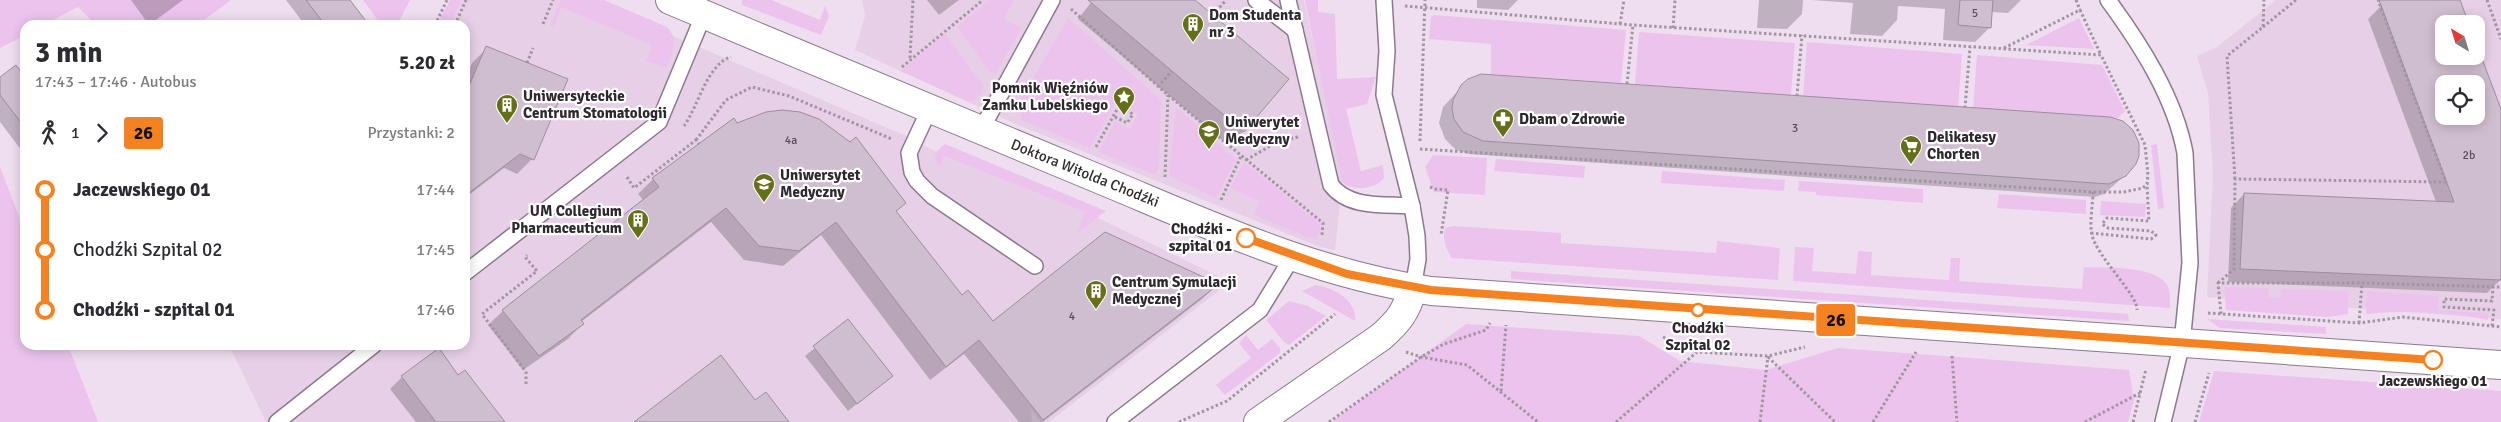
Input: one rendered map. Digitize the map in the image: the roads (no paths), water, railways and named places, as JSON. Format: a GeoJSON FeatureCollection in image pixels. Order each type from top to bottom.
{"type":"FeatureCollection","features":[{"type":"Feature","properties":{"kind":"street","name":"Doktora Witolda Chodźki"},"geometry":{"type":"LineString","coordinates":[[670,0],[981,130],[1294,256],[1356,277],[1413,288],[2501,365]]}},
{"type":"Feature","properties":{"kind":"street"},"geometry":{"type":"LineString","coordinates":[[1258,422],[1381,337],[1397,322],[1406,309],[1413,288]]}},
{"type":"Feature","properties":{"kind":"lane"},"geometry":{"type":"LineString","coordinates":[[981,130],[1052,0]]}},
{"type":"Feature","properties":{"kind":"lane"},"geometry":{"type":"LineString","coordinates":[[1256,0],[1294,30]]}},
{"type":"Feature","properties":{"kind":"lane"},"geometry":{"type":"LineString","coordinates":[[1288,0],[1331,185],[1339,195],[1358,203],[1412,206]]}},
{"type":"Feature","properties":{"kind":"lane"},"geometry":{"type":"LineString","coordinates":[[2108,0],[2144,55],[2166,94],[2183,139],[2185,153],[2190,263],[2182,343],[2163,422]]}},
{"type":"Feature","properties":{"kind":"lane"},"geometry":{"type":"LineString","coordinates":[[1384,3],[1387,51],[1384,96],[1412,206],[1417,236],[1418,259],[1413,288]]}},
{"type":"Feature","properties":{"kind":"lane"},"geometry":{"type":"LineString","coordinates":[[470,269],[659,122],[704,14]]}},
{"type":"Feature","properties":{"kind":"lane"},"geometry":{"type":"LineString","coordinates":[[930,108],[910,153],[912,172],[917,181],[932,196],[1035,266]]}},
{"type":"Feature","properties":{"kind":"lane"},"geometry":{"type":"LineString","coordinates":[[1115,422],[1260,310],[1294,256]]}},
{"type":"Feature","properties":{"kind":"lane"},"geometry":{"type":"LineString","coordinates":[[277,422],[368,350]]}},
{"type":"Feature","properties":{"kind":"place","name":"Dom Studenta nr 3"},"geometry":{"type":"Point","coordinates":[1193,43]}},
{"type":"Feature","properties":{"kind":"place","name":"Pomnik Więźniów Zamku Lubelskiego"},"geometry":{"type":"Point","coordinates":[1124,116]}},
{"type":"Feature","properties":{"kind":"place","name":"Uniwersyteckie Centrum Stomatologii"},"geometry":{"type":"Point","coordinates":[507,124]}},
{"type":"Feature","properties":{"kind":"place","name":"Dbam o Zdrowie"},"geometry":{"type":"Point","coordinates":[1503,138]}},
{"type":"Feature","properties":{"kind":"place","name":"Uniwerytet Medyczny"},"geometry":{"type":"Point","coordinates":[1209,150]}},
{"type":"Feature","properties":{"kind":"place","name":"Delikatesy Chorten"},"geometry":{"type":"Point","coordinates":[1911,165]}},
{"type":"Feature","properties":{"kind":"place","name":"Uniwersytet Medyczny"},"geometry":{"type":"Point","coordinates":[764,203]}},
{"type":"Feature","properties":{"kind":"place","name":"Chodźki - szpital 01"},"geometry":{"type":"Point","coordinates":[1246,238]}},
{"type":"Feature","properties":{"kind":"place","name":"UM Collegium Pharmaceuticum"},"geometry":{"type":"Point","coordinates":[638,239]}},
{"type":"Feature","properties":{"kind":"place","name":"Centrum Symulacji Medycznej"},"geometry":{"type":"Point","coordinates":[1096,310]}},
{"type":"Feature","properties":{"kind":"place","name":"Chodźki Szpital 02"},"geometry":{"type":"Point","coordinates":[1698,310]}},
{"type":"Feature","properties":{"kind":"place","name":"Jaczewskiego 01"},"geometry":{"type":"Point","coordinates":[2433,360]}}]}
